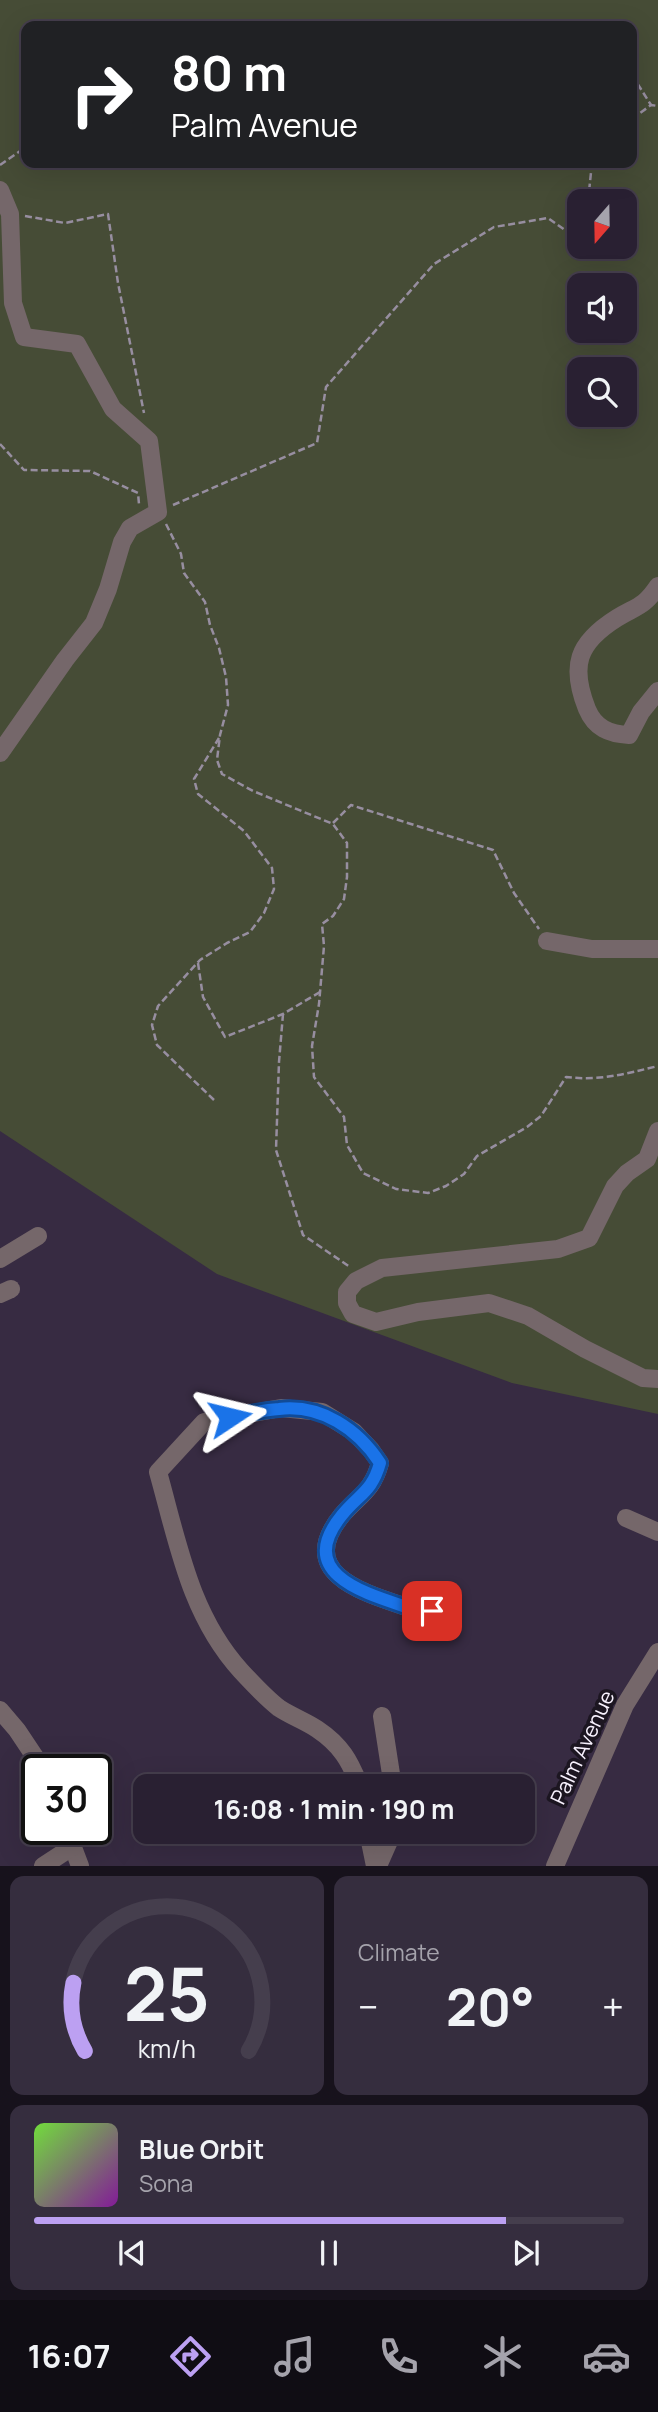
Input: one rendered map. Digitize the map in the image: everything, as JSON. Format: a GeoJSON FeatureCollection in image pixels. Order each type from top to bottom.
{"type":"FeatureCollection","features":[{"type":"Feature","properties":{"kind":"street"},"geometry":{"type":"LineString","coordinates":[[0,190],[10,214],[13,303],[24,337],[77,344],[113,410],[149,441],[158,512],[131,528],[122,542],[108,589],[94,623],[0,753]]}},
{"type":"Feature","properties":{"kind":"street"},"geometry":{"type":"LineString","coordinates":[[658,586],[648,602],[601,629],[586,644],[577,666],[580,691],[591,719],[610,734],[629,735],[641,712],[658,691]]}},
{"type":"Feature","properties":{"kind":"street"},"geometry":{"type":"LineString","coordinates":[[547,941],[592,949],[658,949]]}},
{"type":"Feature","properties":{"kind":"street"},"geometry":{"type":"LineString","coordinates":[[658,1131],[647,1159],[627,1172],[615,1186],[589,1238],[558,1249],[382,1268],[356,1281],[346,1292],[347,1303],[353,1314],[376,1322],[418,1312],[489,1303],[528,1316],[643,1378],[658,1379]]}},
{"type":"Feature","properties":{"kind":"street"},"geometry":{"type":"LineString","coordinates":[[0,1259],[14,1248],[38,1236]]}},
{"type":"Feature","properties":{"kind":"street"},"geometry":{"type":"LineString","coordinates":[[355,1774],[350,1759],[318,1730],[280,1708],[240,1670],[215,1636],[195,1600],[159,1472],[204,1422],[281,1408],[321,1412],[354,1432],[380,1463],[375,1480],[330,1532],[327,1551],[332,1572],[347,1585],[421,1612],[432,1611],[438,1600]]}},
{"type":"Feature","properties":{"kind":"street"},"geometry":{"type":"LineString","coordinates":[[626,1518],[658,1532]]}},
{"type":"Feature","properties":{"kind":"street","name":"Palm Avenue"},"geometry":{"type":"LineString","coordinates":[[555,1866],[625,1705],[658,1652]]}},
{"type":"Feature","properties":{"kind":"street"},"geometry":{"type":"LineString","coordinates":[[0,1710],[33,1754]]}},
{"type":"Feature","properties":{"kind":"street"},"geometry":{"type":"LineString","coordinates":[[382,1716],[391,1774]]}},
{"type":"Feature","properties":{"kind":"street"},"geometry":{"type":"LineString","coordinates":[[371,1844],[376,1866]]}},
{"type":"Feature","properties":{"kind":"street"},"geometry":{"type":"LineString","coordinates":[[376,1866],[387,1844]]}},
{"type":"Feature","properties":{"kind":"street"},"geometry":{"type":"LineString","coordinates":[[43,1866],[72,1847],[80,1866]]}},
{"type":"Feature","properties":{"kind":"path"},"geometry":{"type":"LineString","coordinates":[[637,83],[651,105]]}},
{"type":"Feature","properties":{"kind":"path"},"geometry":{"type":"LineString","coordinates":[[637,115],[651,105],[658,106]]}},
{"type":"Feature","properties":{"kind":"path"},"geometry":{"type":"LineString","coordinates":[[0,165],[21,150]]}},
{"type":"Feature","properties":{"kind":"path"},"geometry":{"type":"LineString","coordinates":[[589,189],[591,168]]}},
{"type":"Feature","properties":{"kind":"path"},"geometry":{"type":"LineString","coordinates":[[10,214],[65,223],[108,214],[118,284],[144,414]]}},
{"type":"Feature","properties":{"kind":"path"},"geometry":{"type":"LineString","coordinates":[[567,231],[548,218],[494,227],[434,264],[326,387],[317,443],[158,512],[172,533],[181,554],[184,573],[205,602],[219,648],[228,705],[217,760],[222,774],[253,791],[333,824],[347,843],[344,899],[333,916],[322,924],[324,946],[312,1046],[314,1077],[344,1118],[347,1145],[363,1173],[396,1189],[428,1193],[446,1186],[464,1174],[477,1156],[541,1116],[566,1077],[613,1077],[658,1066]]}},
{"type":"Feature","properties":{"kind":"path"},"geometry":{"type":"LineString","coordinates":[[0,444],[24,470],[90,471],[138,493],[141,521]]}},
{"type":"Feature","properties":{"kind":"path"},"geometry":{"type":"LineString","coordinates":[[214,1100],[157,1045],[152,1025],[158,1006],[198,962],[250,932],[264,913],[274,889],[272,868],[258,847],[244,831],[198,794],[194,779],[220,735]]}},
{"type":"Feature","properties":{"kind":"path"},"geometry":{"type":"LineString","coordinates":[[333,824],[351,805],[493,850],[514,893],[547,941]]}},
{"type":"Feature","properties":{"kind":"path"},"geometry":{"type":"LineString","coordinates":[[198,962],[203,997],[225,1037],[282,1014],[320,992]]}},
{"type":"Feature","properties":{"kind":"path"},"geometry":{"type":"LineString","coordinates":[[282,1014],[276,1150],[295,1211],[303,1235],[364,1277]]}},
{"type":"Feature","properties":{"kind":"green space"},"geometry":{"type":"Polygon","coordinates":[[[0,0],[658,0],[658,1414],[512,1383],[217,1274],[0,1131],[0,0]]]}},
{"type":"Feature","properties":{"kind":"route"},"geometry":{"type":"LineString","coordinates":[[230,1417],[281,1408],[321,1412],[354,1432],[380,1463],[375,1480],[330,1532],[327,1551],[332,1572],[347,1585],[421,1612],[432,1611]]}}]}
